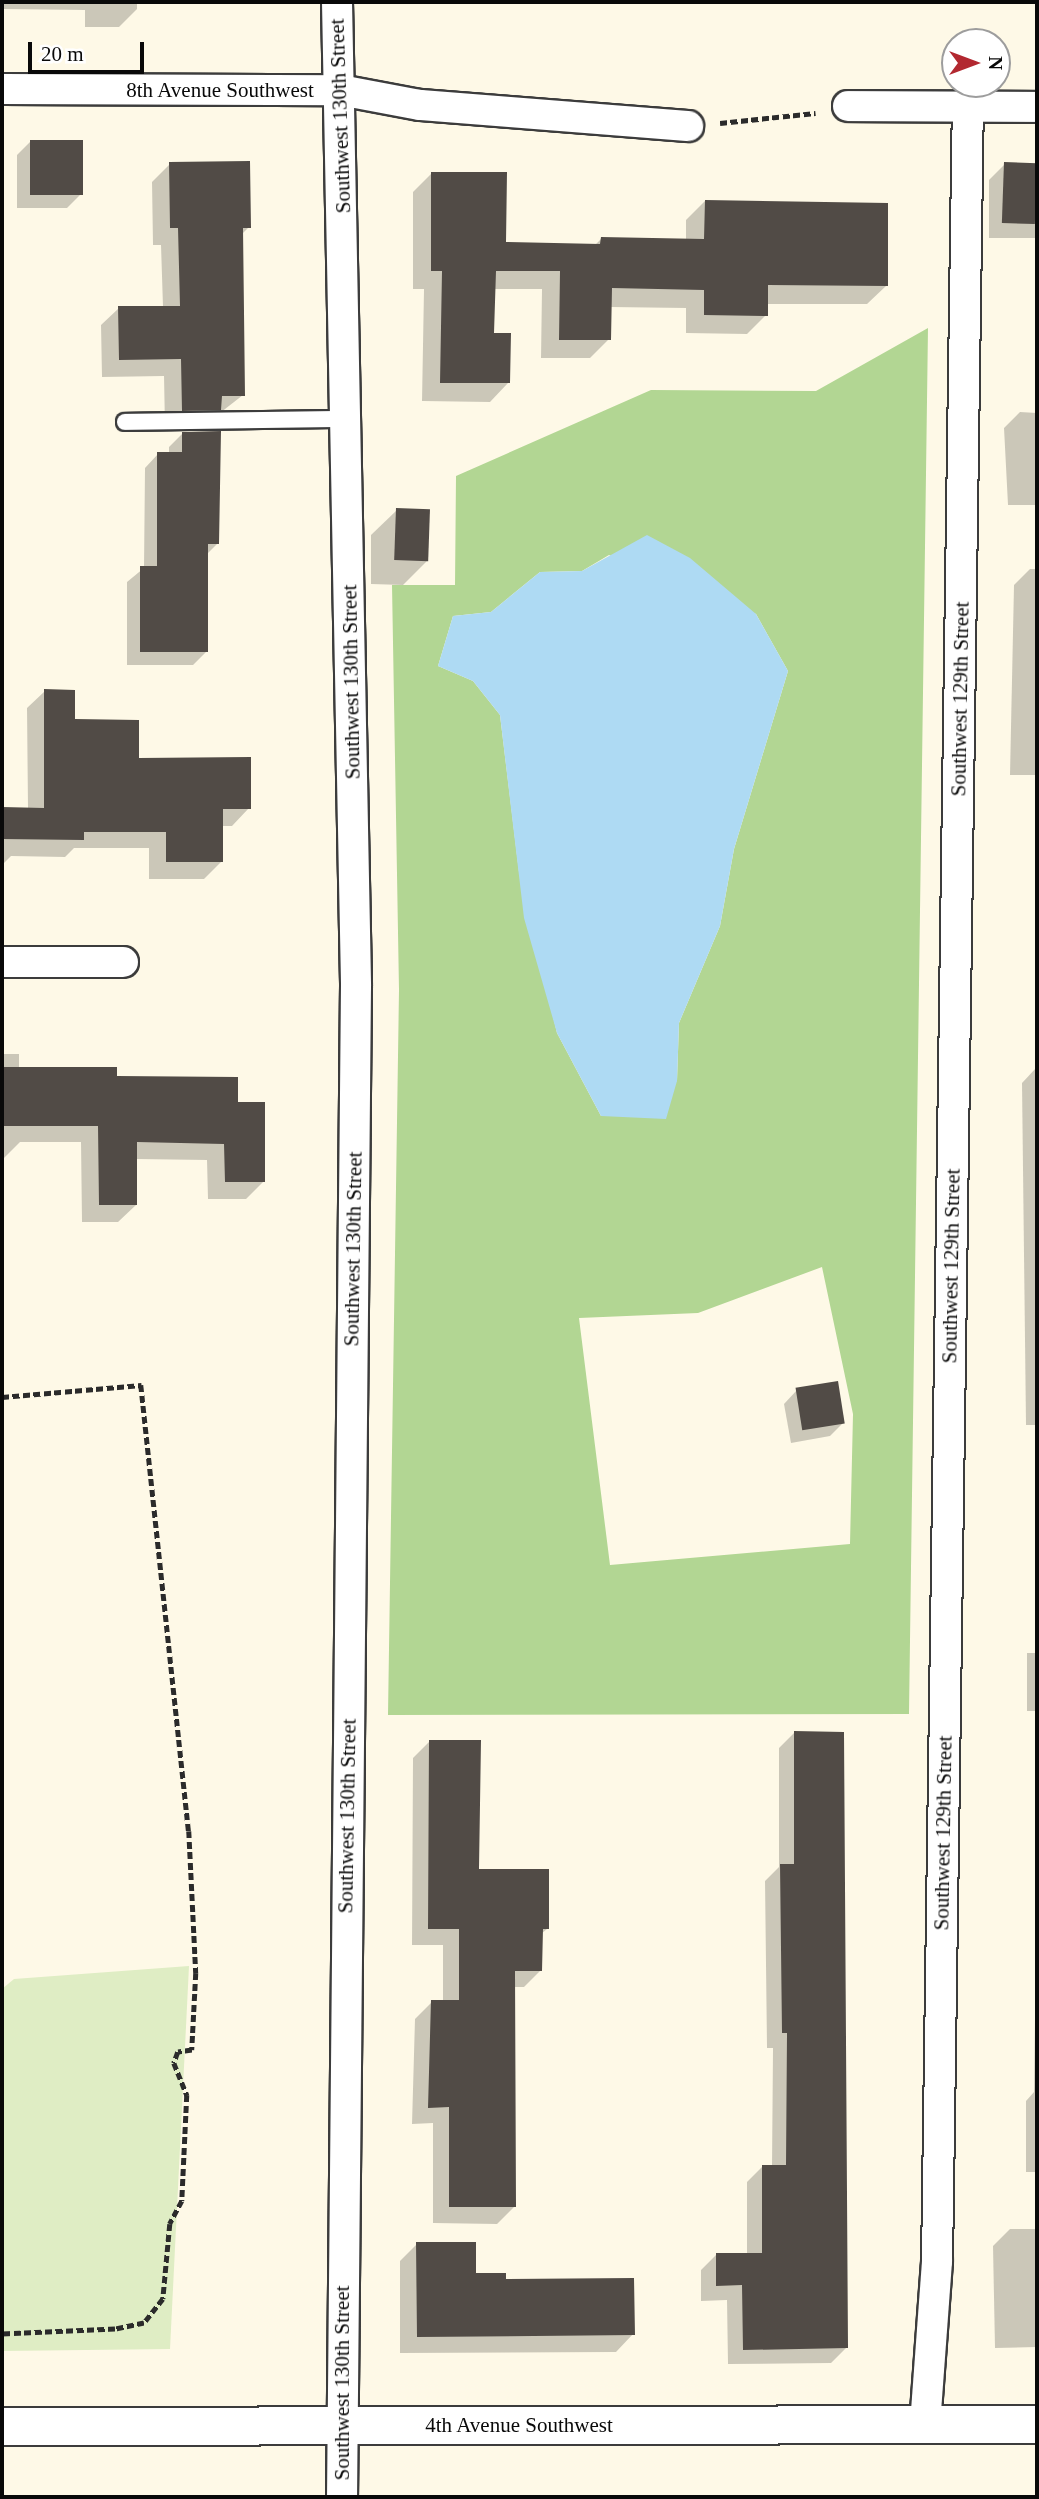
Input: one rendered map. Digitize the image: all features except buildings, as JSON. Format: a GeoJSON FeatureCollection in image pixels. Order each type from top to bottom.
{"type":"FeatureCollection","features":[{"type":"Feature","properties":{"kind":"street","name":"Southwest 130th Street"},"geometry":{"type":"LineString","coordinates":[[337,2],[356,985],[342,2497]]}},
{"type":"Feature","properties":{"kind":"street","name":"8th Avenue Southwest"},"geometry":{"type":"LineString","coordinates":[[2,89],[340,90],[420,105],[688,126]]}},
{"type":"Feature","properties":{"kind":"street"},"geometry":{"type":"LineString","coordinates":[[848,106],[1037,107]]}},
{"type":"Feature","properties":{"kind":"street","name":"Southwest 129th Street"},"geometry":{"type":"LineString","coordinates":[[925,2425],[937,2262],[968,106]]}},
{"type":"Feature","properties":{"kind":"street"},"geometry":{"type":"LineString","coordinates":[[2,962],[123,962]]}},
{"type":"Feature","properties":{"kind":"street","name":"4th Avenue Southwest"},"geometry":{"type":"LineString","coordinates":[[2,2426],[1037,2424]]}},
{"type":"Feature","properties":{"kind":"lane"},"geometry":{"type":"LineString","coordinates":[[125,422],[346,418]]}},
{"type":"Feature","properties":{"kind":"path"},"geometry":{"type":"LineString","coordinates":[[688,126],[848,106]]}},
{"type":"Feature","properties":{"kind":"path"},"geometry":{"type":"LineString","coordinates":[[2,1397],[141,1385],[189,1831],[196,1973],[192,2050],[178,2053],[174,2063],[187,2095],[182,2201],[170,2224],[163,2299],[144,2323],[116,2329],[2,2334]]}},
{"type":"Feature","properties":{"kind":"green space"},"geometry":{"type":"Polygon","coordinates":[[[928,328],[909,1714],[388,1715],[399,990],[392,585],[455,585],[456,476],[651,390],[816,391],[928,328]],[[609,555],[582,571],[540,572],[491,612],[453,616],[438,666],[473,681],[500,715],[519,872],[557,1033],[601,1116],[677,1081],[679,1023],[720,926],[734,849],[788,671],[756,614],[609,555]],[[822,1267],[698,1313],[579,1318],[610,1565],[850,1544],[853,1414],[822,1267]]]}},
{"type":"Feature","properties":{"kind":"green space"},"geometry":{"type":"Polygon","coordinates":[[[189,1966],[170,2349],[2,2351],[2,1989],[14,1979],[189,1966]]]}},
{"type":"Feature","properties":{"kind":"water"},"geometry":{"type":"Polygon","coordinates":[[[647,535],[690,558],[756,614],[788,671],[734,849],[720,926],[679,1023],[677,1081],[666,1119],[601,1116],[557,1033],[524,918],[500,715],[473,681],[438,666],[453,616],[491,612],[540,572],[582,571],[647,535]]]}}]}
